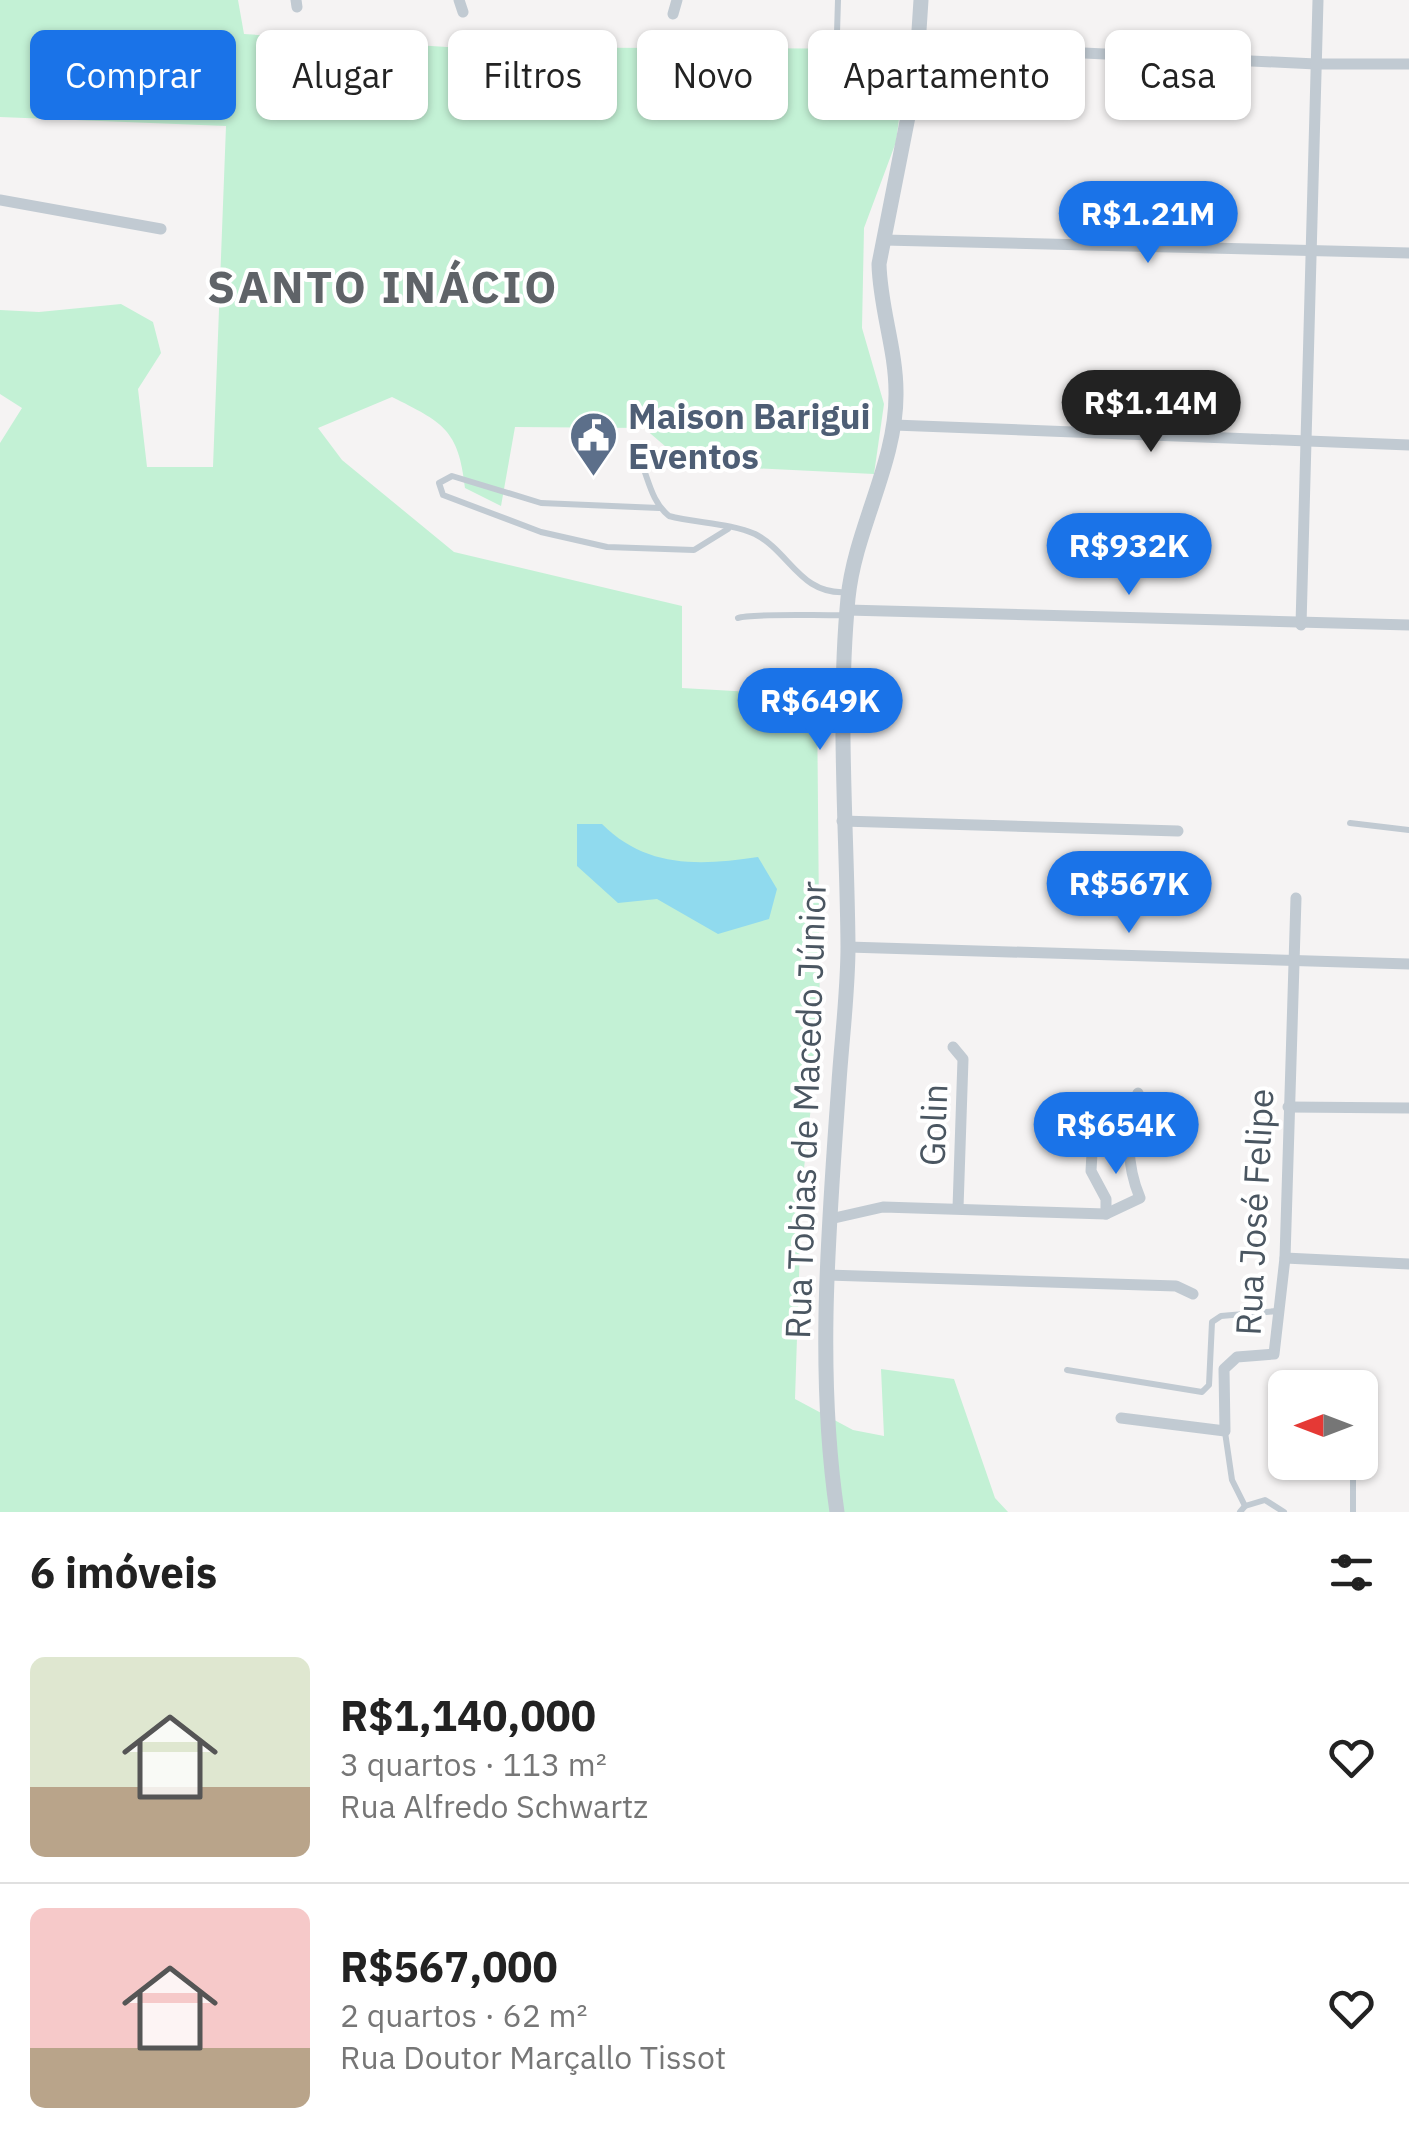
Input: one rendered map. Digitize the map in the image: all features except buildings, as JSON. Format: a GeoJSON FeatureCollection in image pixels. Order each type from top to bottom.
{"type":"FeatureCollection","features":[{"type":"Feature","properties":{"kind":"street"},"geometry":{"type":"LineString","coordinates":[[672,14],[677,0]]}},
{"type":"Feature","properties":{"kind":"street","name":"Rua Tobias de Macedo Júnior"},"geometry":{"type":"LineString","coordinates":[[919,30],[921,0]]}},
{"type":"Feature","properties":{"kind":"street"},"geometry":{"type":"LineString","coordinates":[[1301,624],[1318,0]]}},
{"type":"Feature","properties":{"kind":"street"},"geometry":{"type":"LineString","coordinates":[[1085,54],[1409,64]]}},
{"type":"Feature","properties":{"kind":"street","name":"Rua Tobias de Macedo Júnior"},"geometry":{"type":"LineString","coordinates":[[837,1512],[826,1436],[827,1275],[848,947],[842,821],[847,612],[849,591],[894,425],[896,389],[880,293],[884,240],[905,120]]}},
{"type":"Feature","properties":{"kind":"street"},"geometry":{"type":"LineString","coordinates":[[0,200],[162,229]]}},
{"type":"Feature","properties":{"kind":"street"},"geometry":{"type":"LineString","coordinates":[[884,240],[1409,253]]}},
{"type":"Feature","properties":{"kind":"street"},"geometry":{"type":"LineString","coordinates":[[894,425],[1409,446]]}},
{"type":"Feature","properties":{"kind":"street"},"geometry":{"type":"LineString","coordinates":[[847,612],[1409,625]]}},
{"type":"Feature","properties":{"kind":"street"},"geometry":{"type":"LineString","coordinates":[[842,821],[1178,830]]}},
{"type":"Feature","properties":{"kind":"street","name":"Rua José Felipe"},"geometry":{"type":"LineString","coordinates":[[1225,1431],[1224,1369],[1237,1358],[1274,1354],[1285,1258],[1296,898]]}},
{"type":"Feature","properties":{"kind":"street"},"geometry":{"type":"LineString","coordinates":[[848,947],[1409,964]]}},
{"type":"Feature","properties":{"kind":"street","name":"Golin"},"geometry":{"type":"LineString","coordinates":[[953,1047],[963,1059],[958,1208]]}},
{"type":"Feature","properties":{"kind":"street"},"geometry":{"type":"LineString","coordinates":[[830,1219],[840,1220],[883,1206],[1106,1214],[1140,1198],[1130,1174],[1132,1107],[1138,1094]]}},
{"type":"Feature","properties":{"kind":"street"},"geometry":{"type":"LineString","coordinates":[[1288,1107],[1409,1108]]}},
{"type":"Feature","properties":{"kind":"street"},"geometry":{"type":"LineString","coordinates":[[1094,1136],[1092,1170],[1106,1199],[1106,1214]]}},
{"type":"Feature","properties":{"kind":"street"},"geometry":{"type":"LineString","coordinates":[[1285,1258],[1409,1264]]}},
{"type":"Feature","properties":{"kind":"street"},"geometry":{"type":"LineString","coordinates":[[827,1275],[1176,1286],[1193,1294]]}},
{"type":"Feature","properties":{"kind":"street"},"geometry":{"type":"LineString","coordinates":[[1121,1418],[1225,1431]]}},
{"type":"Feature","properties":{"kind":"lane"},"geometry":{"type":"LineString","coordinates":[[837,30],[838,0]]}},
{"type":"Feature","properties":{"kind":"lane"},"geometry":{"type":"LineString","coordinates":[[631,445],[645,462],[659,508],[669,516],[754,534],[801,579],[836,592],[849,591]]}},
{"type":"Feature","properties":{"kind":"lane"},"geometry":{"type":"LineString","coordinates":[[659,508],[541,503],[452,476],[439,484],[442,495],[541,532],[588,544],[694,550],[728,529]]}},
{"type":"Feature","properties":{"kind":"lane"},"geometry":{"type":"LineString","coordinates":[[738,618],[753,613],[785,618],[847,612]]}},
{"type":"Feature","properties":{"kind":"lane"},"geometry":{"type":"LineString","coordinates":[[1350,823],[1409,830]]}},
{"type":"Feature","properties":{"kind":"lane"},"geometry":{"type":"LineString","coordinates":[[1067,1370],[1202,1392],[1208,1385],[1212,1322],[1221,1316],[1277,1311]]}},
{"type":"Feature","properties":{"kind":"lane","name":"Rua José Felipe"},"geometry":{"type":"LineString","coordinates":[[1225,1431],[1242,1509]]}},
{"type":"Feature","properties":{"kind":"lane"},"geometry":{"type":"LineString","coordinates":[[1352,1512],[1353,1480]]}},
{"type":"Feature","properties":{"kind":"lane"},"geometry":{"type":"LineString","coordinates":[[1242,1509],[1264,1500],[1284,1512]]}},
{"type":"Feature","properties":{"kind":"green space"},"geometry":{"type":"Polygon","coordinates":[[[0,0],[238,0],[244,34],[256,35],[256,120],[428,120],[428,46],[448,47],[448,120],[617,120],[617,48],[637,48],[637,120],[788,120],[788,48],[808,49],[808,120],[899,120],[896,142],[864,228],[862,328],[884,404],[874,474],[687,465],[644,428],[515,427],[501,506],[465,488],[458,452],[445,430],[424,413],[392,397],[318,428],[342,460],[454,552],[682,606],[682,688],[817,696],[820,1027],[802,1186],[795,1399],[853,1430],[884,1436],[881,1369],[954,1379],[995,1498],[1008,1512],[0,1512],[0,443],[22,408],[0,394],[0,310],[39,312],[121,304],[153,322],[161,353],[138,389],[147,467],[213,467],[226,126],[75,120],[236,120],[236,30],[30,30],[30,118],[0,117],[0,0]]]}},
{"type":"Feature","properties":{"kind":"water"},"geometry":{"type":"Polygon","coordinates":[[[577,824],[602,824],[637,849],[674,860],[715,862],[758,857],[777,889],[769,919],[718,934],[657,899],[618,903],[577,866],[577,824]]]}},
{"type":"Feature","properties":{"kind":"place","name":"Maison Barigui Eventos"},"geometry":{"type":"Point","coordinates":[593,478]}},
{"type":"Feature","properties":{"kind":"district","name":"SANTO INÁCIO"},"geometry":{"type":"Point","coordinates":[383,286]}}]}
